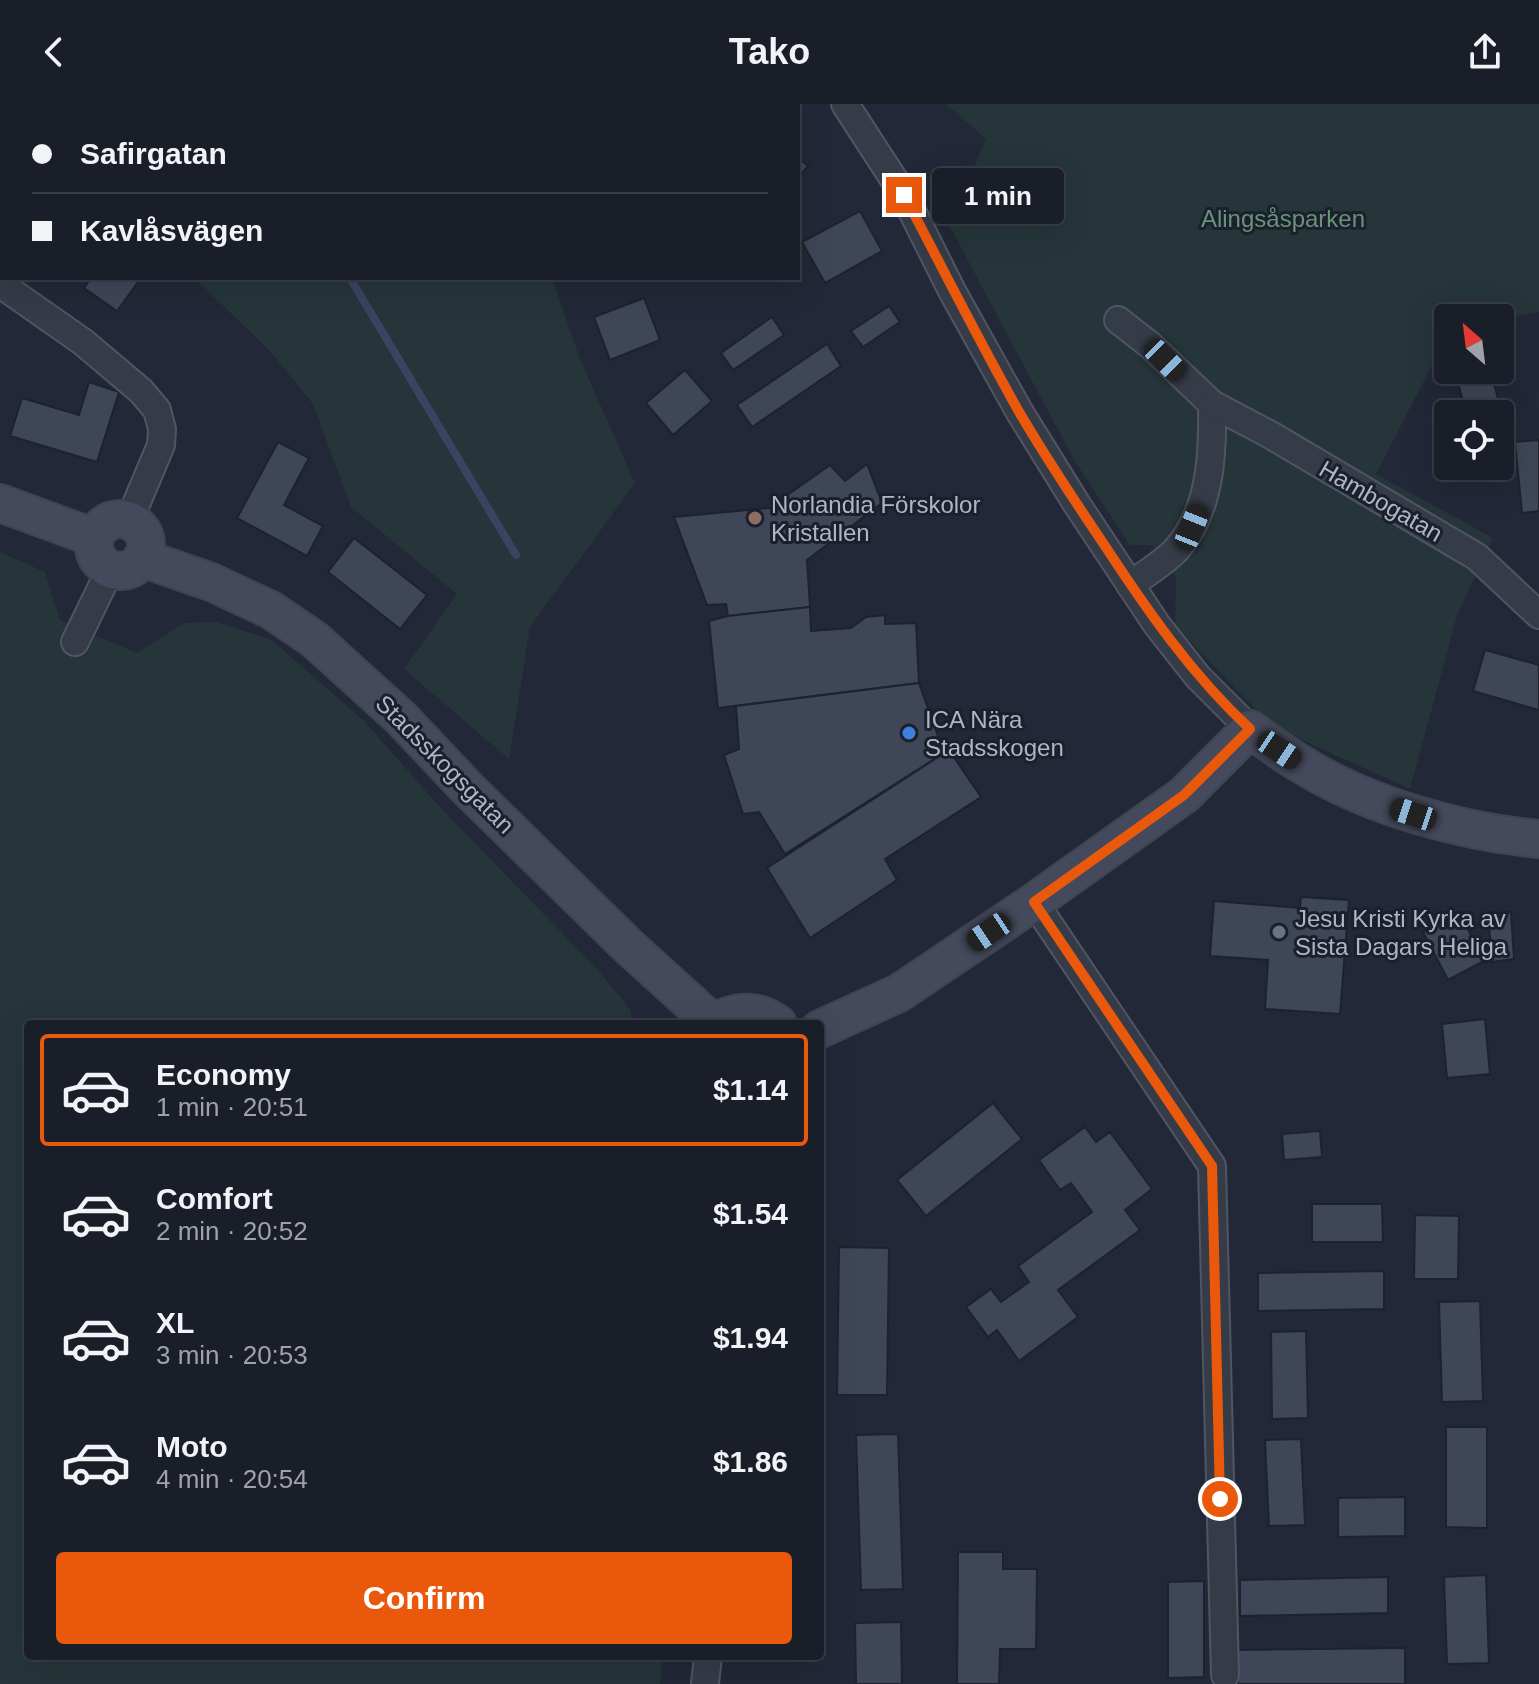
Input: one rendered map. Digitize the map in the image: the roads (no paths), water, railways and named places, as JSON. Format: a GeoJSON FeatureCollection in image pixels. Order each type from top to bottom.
{"type":"FeatureCollection","features":[{"type":"Feature","properties":{"kind":"street"},"geometry":{"type":"LineString","coordinates":[[845,104],[904,195],[952,291],[1019,411],[1130,585],[1198,677],[1250,729],[1308,769],[1388,806],[1438,822],[1539,839]]}},
{"type":"Feature","properties":{"kind":"street"},"geometry":{"type":"LineString","coordinates":[[0,284],[83,342],[141,391],[157,410],[162,429],[161,445],[129,521],[141,530],[145,539],[116,555],[75,642]]}},
{"type":"Feature","properties":{"kind":"street","name":"Hambogatan"},"geometry":{"type":"LineString","coordinates":[[1118,320],[1150,345],[1212,404],[1269,434],[1477,557],[1539,615]]}},
{"type":"Feature","properties":{"kind":"street"},"geometry":{"type":"LineString","coordinates":[[1130,585],[1175,551],[1192,527],[1206,492],[1213,447],[1212,404]]}},
{"type":"Feature","properties":{"kind":"street","name":"Stadsskogsgatan"},"geometry":{"type":"LineString","coordinates":[[0,503],[116,555],[211,582],[271,610],[315,640],[401,718],[490,811],[709,1020]]}},
{"type":"Feature","properties":{"kind":"street"},"geometry":{"type":"LineString","coordinates":[[824,1027],[899,993],[1034,902],[1184,795],[1250,729]]}},
{"type":"Feature","properties":{"kind":"street"},"geometry":{"type":"LineString","coordinates":[[1034,902],[1212,1166],[1225,1675]]}},
{"type":"Feature","properties":{"kind":"street"},"geometry":{"type":"LineString","coordinates":[[718,1020],[730,1014],[748,1012],[772,1020]]}},
{"type":"Feature","properties":{"kind":"street"},"geometry":{"type":"LineString","coordinates":[[705,1684],[708,1660]]}},
{"type":"Feature","properties":{"kind":"waterway"},"geometry":{"type":"LineString","coordinates":[[351,280],[516,555]]}},
{"type":"Feature","properties":{"kind":"place","name":"Norlandia Förskolor Kristallen"},"geometry":{"type":"Point","coordinates":[755,518]}},
{"type":"Feature","properties":{"kind":"place","name":"ICA Nära Stadsskogen"},"geometry":{"type":"Point","coordinates":[909,733]}},
{"type":"Feature","properties":{"kind":"place","name":"Jesu Kristi Kyrka av Sista Dagars Heliga"},"geometry":{"type":"Point","coordinates":[1279,932]}},
{"type":"Feature","properties":{"kind":"park label","name":"Alingsåsparken"},"geometry":{"type":"Point","coordinates":[1283,218]}}]}
